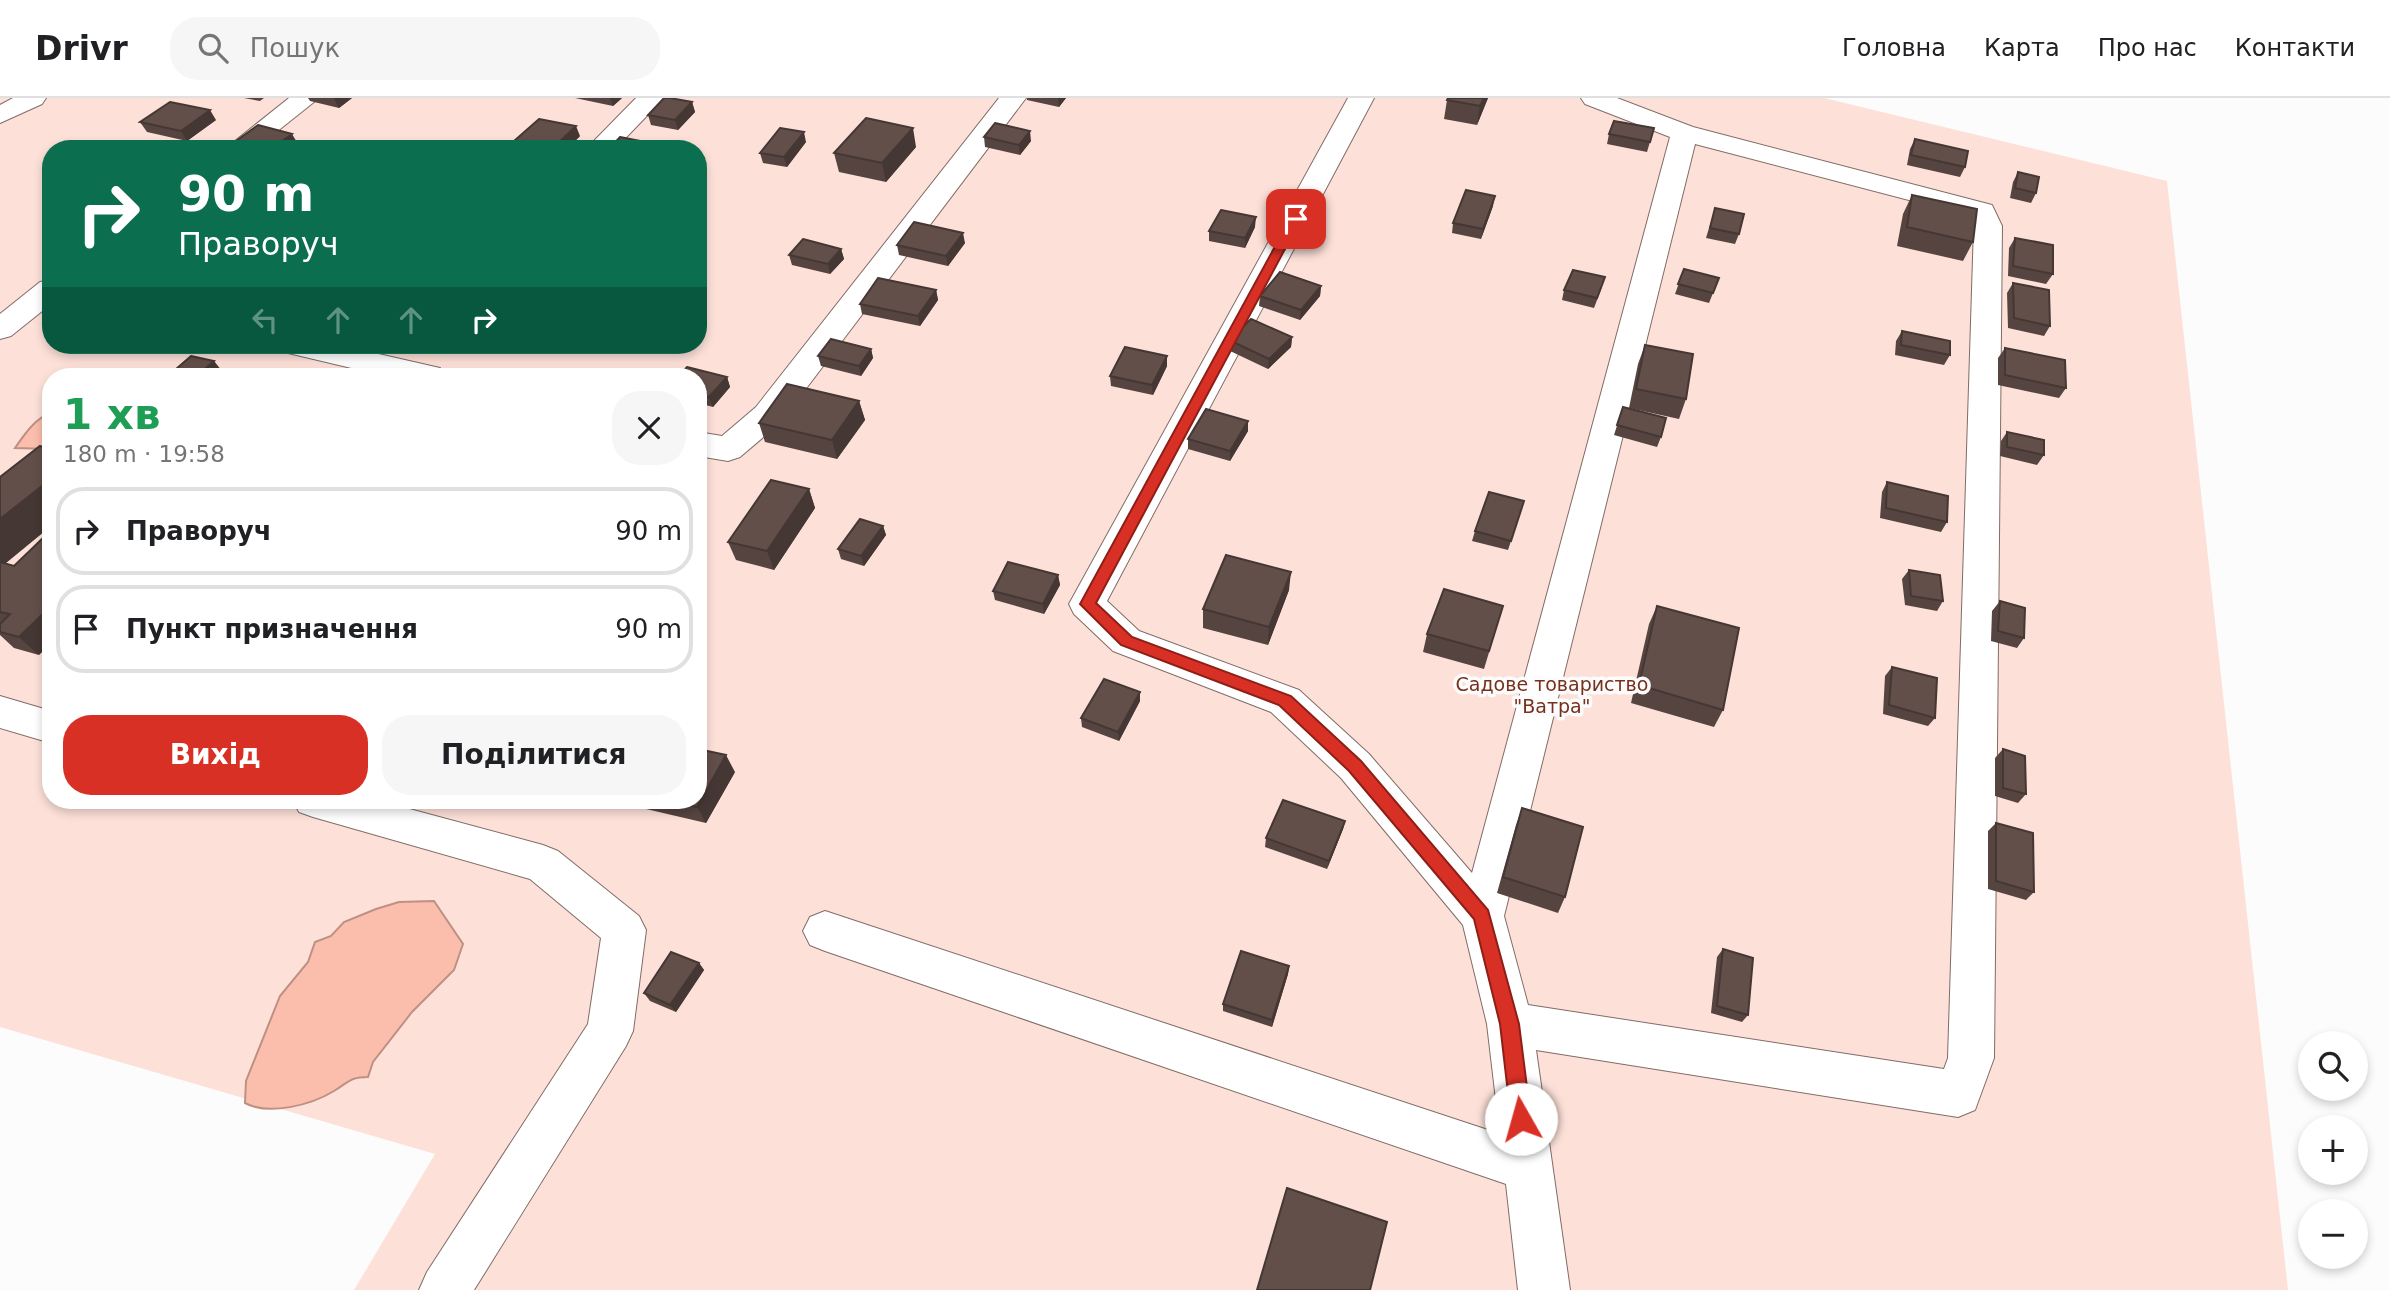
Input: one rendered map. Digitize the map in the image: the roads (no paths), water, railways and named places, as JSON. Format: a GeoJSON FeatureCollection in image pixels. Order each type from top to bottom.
{"type":"FeatureCollection","features":[{"type":"Feature","properties":{"kind":"street"},"geometry":{"type":"LineString","coordinates":[[0,115],[33,98]]}},
{"type":"Feature","properties":{"kind":"street"},"geometry":{"type":"LineString","coordinates":[[250,140],[306,98]]}},
{"type":"Feature","properties":{"kind":"street"},"geometry":{"type":"LineString","coordinates":[[608,140],[652,98]]}},
{"type":"Feature","properties":{"kind":"street"},"geometry":{"type":"LineString","coordinates":[[707,446],[728,449],[768,415],[1013,98]]}},
{"type":"Feature","properties":{"kind":"street"},"geometry":{"type":"LineString","coordinates":[[1361,98],[1087,604],[1126,641],[1285,701],[1355,766],[1482,916],[1510,1024],[1544,1290]]}},
{"type":"Feature","properties":{"kind":"street"},"geometry":{"type":"LineString","coordinates":[[1510,1024],[1958,1094],[1971,1058],[1988,226],[1982,211],[1684,133],[1594,98]]}},
{"type":"Feature","properties":{"kind":"street"},"geometry":{"type":"LineString","coordinates":[[1482,916],[1684,133]]}},
{"type":"Feature","properties":{"kind":"street"},"geometry":{"type":"LineString","coordinates":[[0,329],[42,295]]}},
{"type":"Feature","properties":{"kind":"street"},"geometry":{"type":"LineString","coordinates":[[388,354],[414,368]]}},
{"type":"Feature","properties":{"kind":"street"},"geometry":{"type":"LineString","coordinates":[[0,712],[42,724]]}},
{"type":"Feature","properties":{"kind":"street"},"geometry":{"type":"LineString","coordinates":[[345,809],[543,864],[624,930],[610,1031],[445,1290]]}},
{"type":"Feature","properties":{"kind":"street"},"geometry":{"type":"LineString","coordinates":[[825,931],[1527,1167]]}},
{"type":"Feature","properties":{"kind":"park label","name":"Садове товариство \"Ватра\""},"geometry":{"type":"Point","coordinates":[1552,695]}}]}
